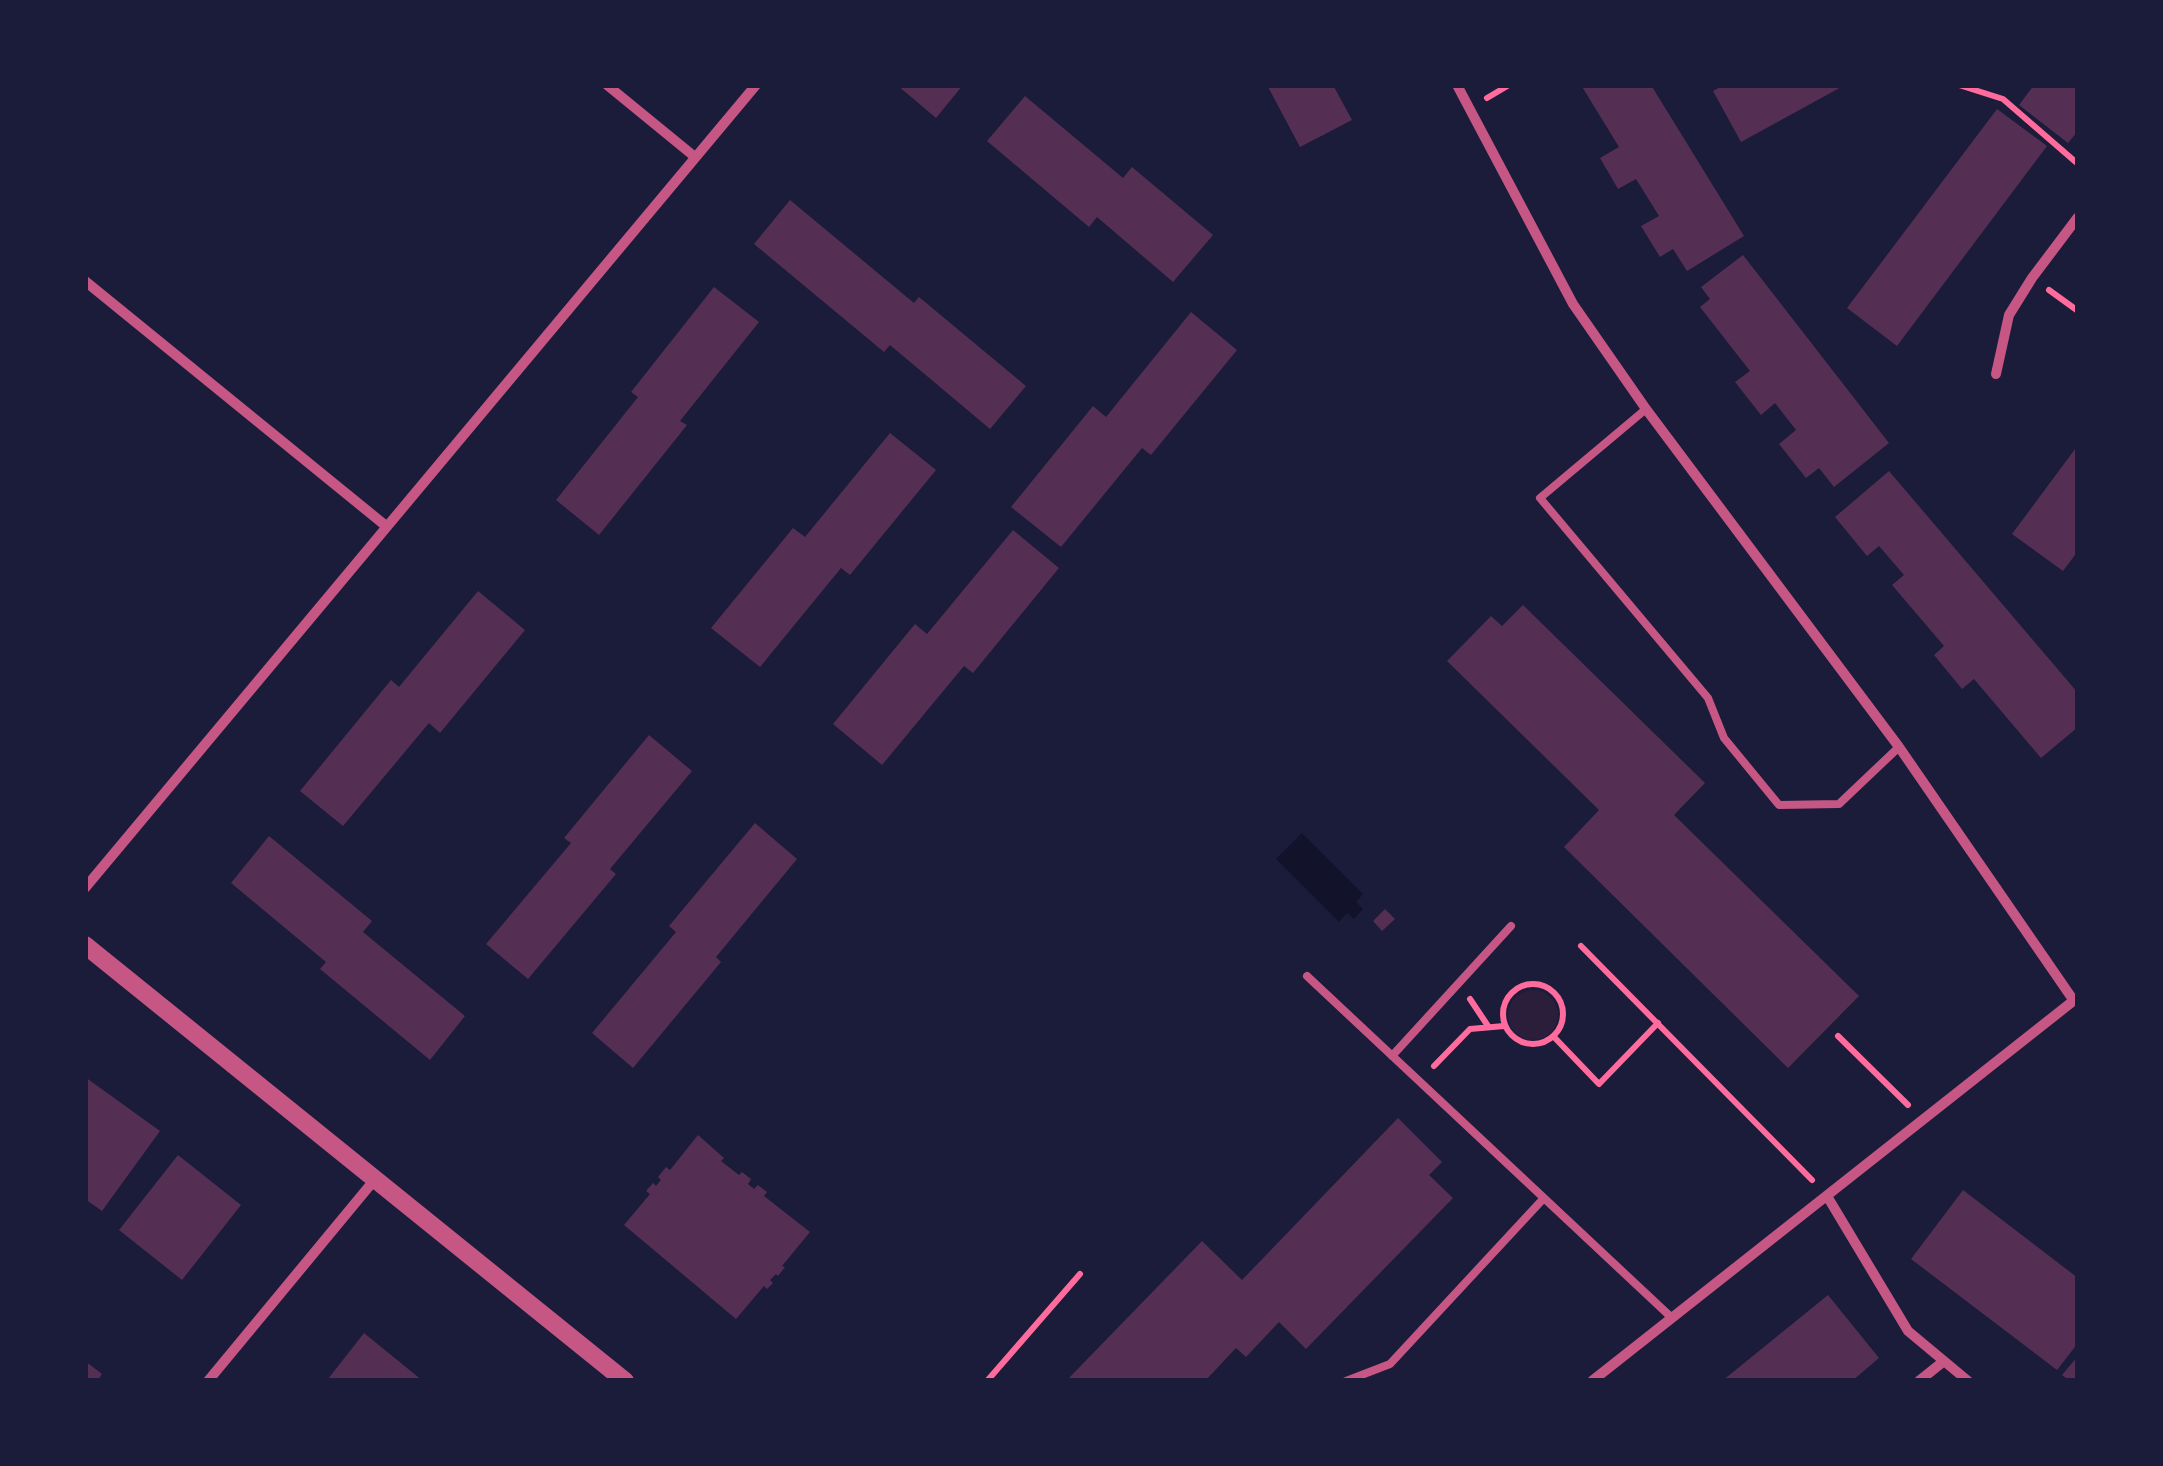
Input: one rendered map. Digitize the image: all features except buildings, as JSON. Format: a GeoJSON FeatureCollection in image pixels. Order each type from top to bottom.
{"type":"FeatureCollection","features":[{"type":"Feature","properties":{"kind":"street"},"geometry":{"type":"LineString","coordinates":[[606,85],[695,157]]}},
{"type":"Feature","properties":{"kind":"street"},"geometry":{"type":"LineString","coordinates":[[85,888],[756,85]]}},
{"type":"Feature","properties":{"kind":"street"},"geometry":{"type":"LineString","coordinates":[[1457,85],[1572,304],[1899,747],[2077,1002],[1592,1381]]}},
{"type":"Feature","properties":{"kind":"street"},"geometry":{"type":"LineString","coordinates":[[1996,374],[2009,315],[2078,217]]}},
{"type":"Feature","properties":{"kind":"street"},"geometry":{"type":"LineString","coordinates":[[85,282],[386,526]]}},
{"type":"Feature","properties":{"kind":"street"},"geometry":{"type":"LineString","coordinates":[[85,945],[625,1381]]}},
{"type":"Feature","properties":{"kind":"street"},"geometry":{"type":"LineString","coordinates":[[208,1381],[376,1178]]}},
{"type":"Feature","properties":{"kind":"street"},"geometry":{"type":"LineString","coordinates":[[1828,1196],[1908,1331],[1968,1381]]}},
{"type":"Feature","properties":{"kind":"street"},"geometry":{"type":"LineString","coordinates":[[1919,1381],[1944,1361]]}},
{"type":"Feature","properties":{"kind":"lane"},"geometry":{"type":"LineString","coordinates":[[1646,409],[1540,498],[1708,698],[1724,738],[1779,805],[1838,804],[1899,747]]}},
{"type":"Feature","properties":{"kind":"lane"},"geometry":{"type":"LineString","coordinates":[[1392,1056],[1511,926]]}},
{"type":"Feature","properties":{"kind":"lane"},"geometry":{"type":"LineString","coordinates":[[1306,976],[1672,1318]]}},
{"type":"Feature","properties":{"kind":"lane"},"geometry":{"type":"LineString","coordinates":[[1346,1381],[1390,1364],[1544,1198]]}},
{"type":"Feature","properties":{"kind":"path"},"geometry":{"type":"LineString","coordinates":[[1959,85],[2003,100],[2078,164]]}},
{"type":"Feature","properties":{"kind":"path"},"geometry":{"type":"LineString","coordinates":[[2032,278],[2078,311]]}},
{"type":"Feature","properties":{"kind":"path"},"geometry":{"type":"LineString","coordinates":[[1581,946],[1828,1196]]}},
{"type":"Feature","properties":{"kind":"path"},"geometry":{"type":"LineString","coordinates":[[1542,985],[1556,994],[1562,1022],[1554,1037],[1526,1044],[1515,1039],[1504,1026],[1504,1004],[1514,989],[1542,985]]}},
{"type":"Feature","properties":{"kind":"path"},"geometry":{"type":"LineString","coordinates":[[1554,1037],[1599,1084],[1658,1023]]}},
{"type":"Feature","properties":{"kind":"path"},"geometry":{"type":"LineString","coordinates":[[1420,1082],[1470,1028],[1504,1026]]}},
{"type":"Feature","properties":{"kind":"path"},"geometry":{"type":"LineString","coordinates":[[1838,1036],[1923,1120]]}},
{"type":"Feature","properties":{"kind":"path"},"geometry":{"type":"LineString","coordinates":[[987,1381],[1080,1274]]}},
{"type":"Feature","properties":{"kind":"shaded area"},"geometry":{"type":"Polygon","coordinates":[[[1302,833],[1363,894],[1356,902],[1363,909],[1354,919],[1347,913],[1339,922],[1276,859],[1302,833]]]}},
{"type":"Feature","properties":{"kind":"shaded area"},"geometry":{"type":"Polygon","coordinates":[[[1533,990],[1551,997],[1558,1015],[1551,1033],[1533,1040],[1515,1033],[1508,1015],[1515,997],[1533,990]]]}}]}
